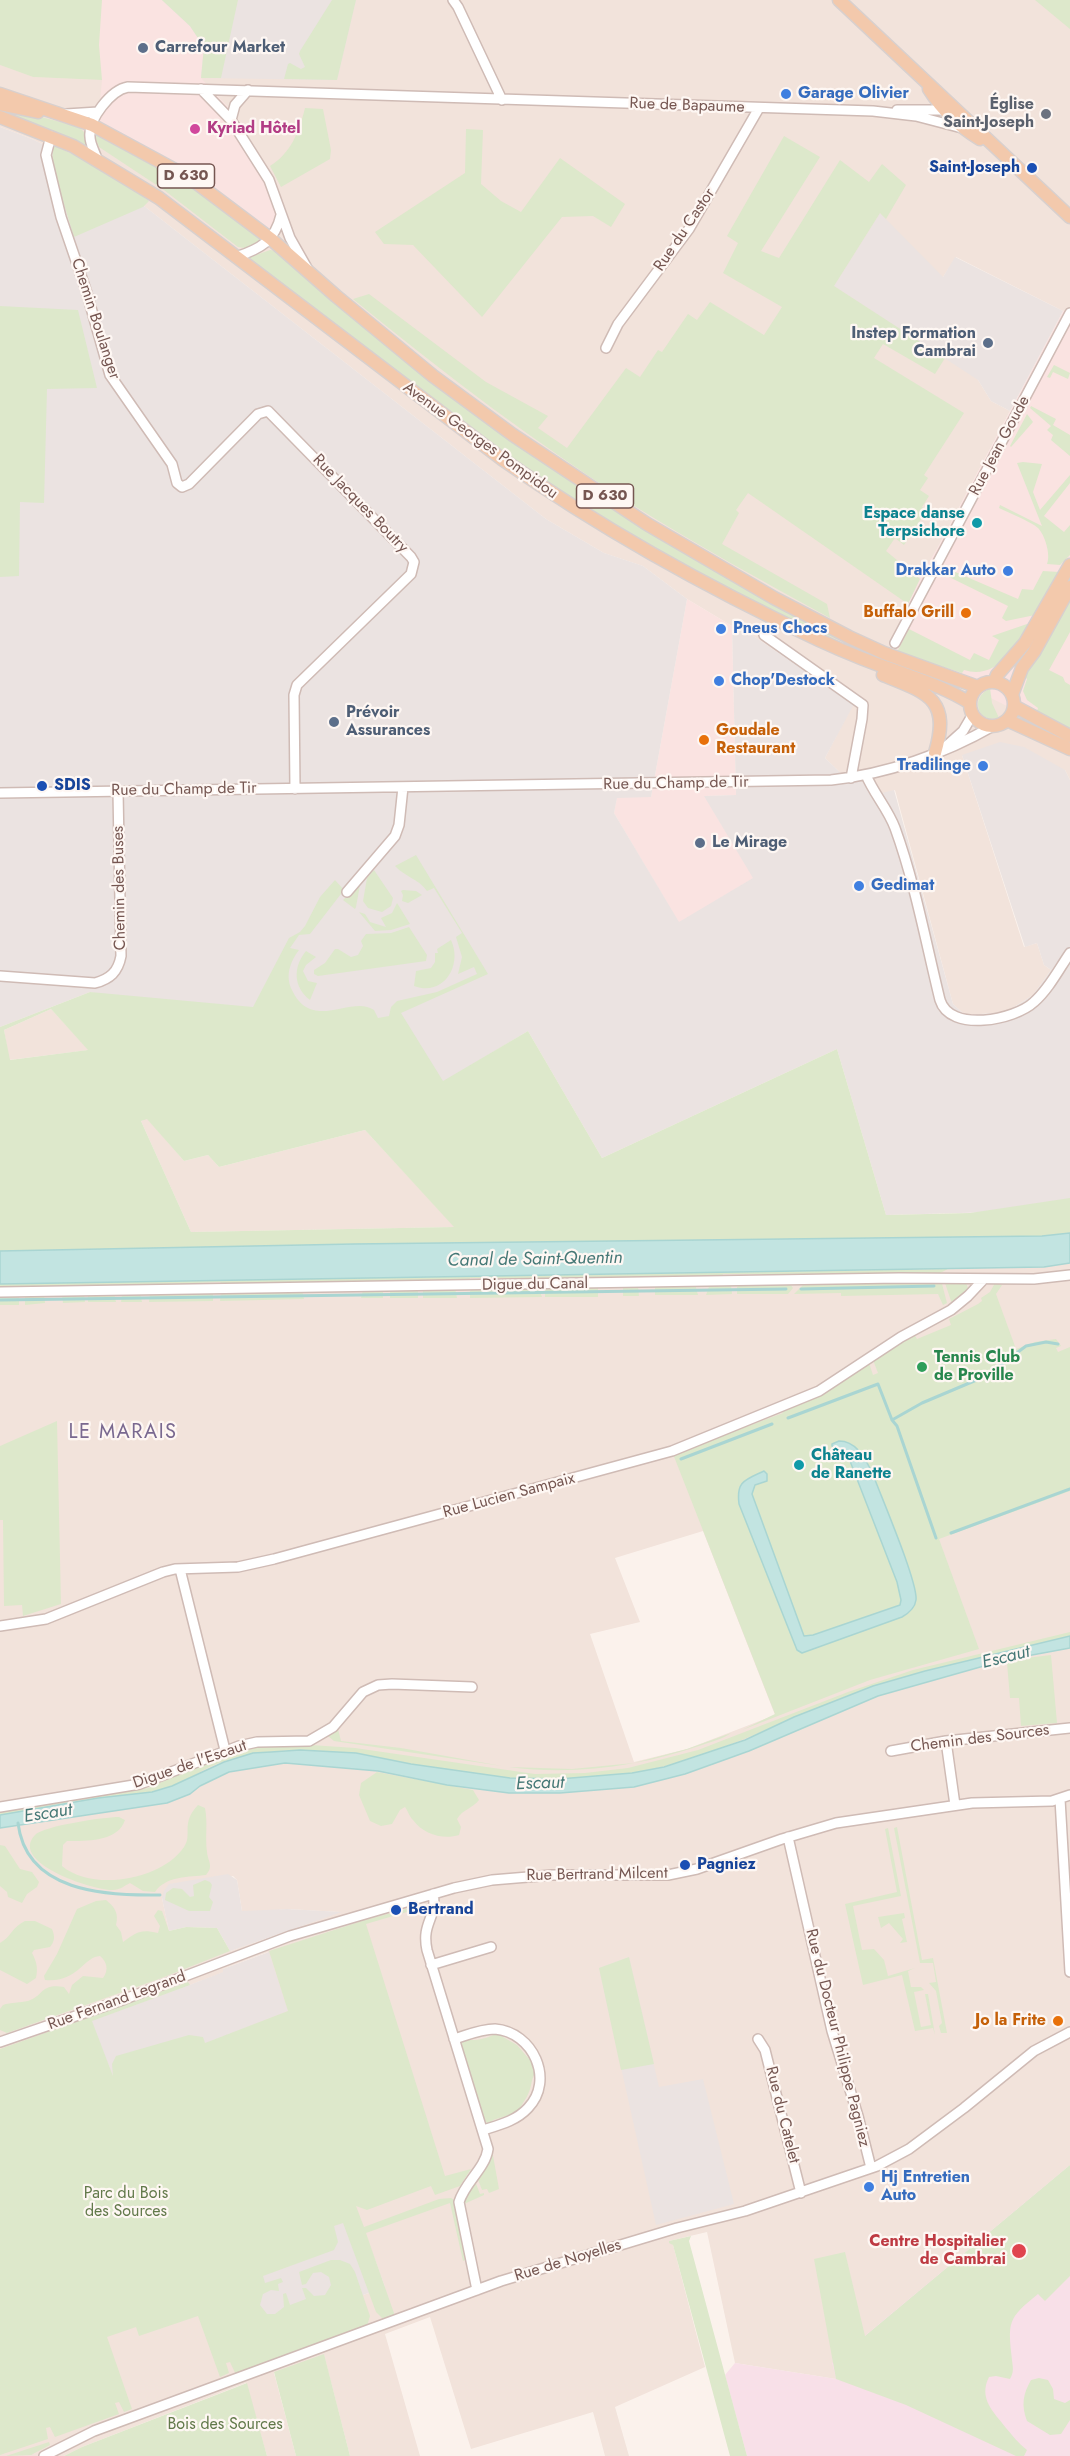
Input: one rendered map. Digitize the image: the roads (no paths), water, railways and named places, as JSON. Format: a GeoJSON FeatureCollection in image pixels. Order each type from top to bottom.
{"type":"FeatureCollection","features":[{"type":"Feature","properties":{"kind":"main road"},"geometry":{"type":"LineString","coordinates":[[839,0],[922,78],[962,128],[998,151]]}},
{"type":"Feature","properties":{"kind":"main road","name":"Avenue Georges Pompidou"},"geometry":{"type":"LineString","coordinates":[[0,94],[66,114],[92,125],[190,178],[271,239],[377,330],[472,405],[647,524],[774,598],[849,637],[892,656],[978,687]]}},
{"type":"Feature","properties":{"kind":"main road"},"geometry":{"type":"LineString","coordinates":[[0,104],[30,112],[66,114]]}},
{"type":"Feature","properties":{"kind":"main road"},"geometry":{"type":"LineString","coordinates":[[944,104],[960,112],[998,151],[1070,217]]}},
{"type":"Feature","properties":{"kind":"main road","name":"Avenue Georges Pompidou"},"geometry":{"type":"LineString","coordinates":[[0,117],[51,136],[97,159],[159,198],[435,410],[546,490],[698,580],[851,654],[937,686],[972,708]]}},
{"type":"Feature","properties":{"kind":"main road"},"geometry":{"type":"LineString","coordinates":[[994,682],[1025,644],[1070,565]]}},
{"type":"Feature","properties":{"kind":"main road"},"geometry":{"type":"LineString","coordinates":[[1007,720],[1019,674],[1034,652],[1070,587]]}},
{"type":"Feature","properties":{"kind":"main road"},"geometry":{"type":"LineString","coordinates":[[800,631],[819,646],[928,696],[936,707],[941,722],[939,751]]}},
{"type":"Feature","properties":{"kind":"main road"},"geometry":{"type":"LineString","coordinates":[[1070,736],[1013,700],[1005,687],[994,682],[978,687],[972,708],[981,723],[993,726],[1007,720],[1070,749]]}},
{"type":"Feature","properties":{"kind":"street"},"geometry":{"type":"LineString","coordinates":[[453,0],[502,100]]}},
{"type":"Feature","properties":{"kind":"street","name":"Rue de Bapaume"},"geometry":{"type":"LineString","coordinates":[[98,112],[120,90],[133,87],[873,111],[944,104]]}},
{"type":"Feature","properties":{"kind":"street"},"geometry":{"type":"LineString","coordinates":[[201,89],[231,120],[269,180],[290,238],[310,273]]}},
{"type":"Feature","properties":{"kind":"street"},"geometry":{"type":"LineString","coordinates":[[231,120],[235,105],[248,90]]}},
{"type":"Feature","properties":{"kind":"street"},"geometry":{"type":"LineString","coordinates":[[925,118],[944,104]]}},
{"type":"Feature","properties":{"kind":"street","name":"Rue du Castor"},"geometry":{"type":"LineString","coordinates":[[606,348],[618,324],[688,229],[759,108]]}},
{"type":"Feature","properties":{"kind":"street","name":"Rue de Bapaume"},"geometry":{"type":"LineString","coordinates":[[873,111],[925,118],[962,128]]}},
{"type":"Feature","properties":{"kind":"street"},"geometry":{"type":"LineString","coordinates":[[66,114],[98,112],[89,135],[97,159]]}},
{"type":"Feature","properties":{"kind":"street","name":"Chemin Boulanger"},"geometry":{"type":"LineString","coordinates":[[51,136],[46,156],[61,217],[86,290],[110,375],[172,464],[177,483],[182,487]]}},
{"type":"Feature","properties":{"kind":"street"},"geometry":{"type":"LineString","coordinates":[[236,257],[262,248],[271,239],[279,225],[281,215]]}},
{"type":"Feature","properties":{"kind":"street","name":"Rue Jean Goude"},"geometry":{"type":"LineString","coordinates":[[895,643],[1070,313]]}},
{"type":"Feature","properties":{"kind":"street","name":"Rue Jacques Boutry"},"geometry":{"type":"LineString","coordinates":[[182,487],[192,482],[258,414],[268,411],[403,548],[414,562],[411,574],[297,685],[294,695],[295,789]]}},
{"type":"Feature","properties":{"kind":"street"},"geometry":{"type":"LineString","coordinates":[[764,635],[863,705],[850,778]]}},
{"type":"Feature","properties":{"kind":"street"},"geometry":{"type":"LineString","coordinates":[[939,751],[963,731],[972,708]]}},
{"type":"Feature","properties":{"kind":"street","name":"Rue du Champ de Tir"},"geometry":{"type":"LineString","coordinates":[[0,793],[765,782],[850,778],[866,775],[964,742],[993,726]]}},
{"type":"Feature","properties":{"kind":"street"},"geometry":{"type":"LineString","coordinates":[[866,775],[896,832],[943,1008],[950,1015],[964,1019],[1004,1016],[1019,1012],[1030,1006],[1042,994],[1070,953]]}},
{"type":"Feature","properties":{"kind":"street"},"geometry":{"type":"LineString","coordinates":[[346,892],[395,836],[399,825],[404,787]]}},
{"type":"Feature","properties":{"kind":"street","name":"Chemin des Buses"},"geometry":{"type":"LineString","coordinates":[[0,976],[95,983],[109,978],[117,969],[122,956],[118,791]]}},
{"type":"Feature","properties":{"kind":"street","name":"Digue du Canal"},"geometry":{"type":"LineString","coordinates":[[0,1292],[909,1278],[1034,1279],[1070,1275]]}},
{"type":"Feature","properties":{"kind":"street","name":"Rue Lucien Sampaix"},"geometry":{"type":"LineString","coordinates":[[0,1626],[46,1619],[140,1580],[180,1569],[238,1567],[274,1559],[672,1451],[819,1391],[901,1337],[955,1307],[984,1279]]}},
{"type":"Feature","properties":{"kind":"street"},"geometry":{"type":"LineString","coordinates":[[180,1569],[225,1750]]}},
{"type":"Feature","properties":{"kind":"street","name":"Digue de l'Escaut"},"geometry":{"type":"LineString","coordinates":[[0,1807],[140,1784],[160,1778],[225,1750],[257,1742],[309,1741],[328,1731],[358,1696],[372,1687],[392,1684],[472,1687]]}},
{"type":"Feature","properties":{"kind":"street","name":"Chemin des Sources"},"geometry":{"type":"LineString","coordinates":[[891,1751],[946,1741],[1070,1728]]}},
{"type":"Feature","properties":{"kind":"street"},"geometry":{"type":"LineString","coordinates":[[946,1741],[956,1805]]}},
{"type":"Feature","properties":{"kind":"street","name":"Rue Bertrand Milcent"},"geometry":{"type":"LineString","coordinates":[[233,1957],[290,1936],[479,1882],[571,1874],[645,1876],[675,1874],[788,1837],[847,1821],[956,1805],[1060,1799],[1070,1795]]}},
{"type":"Feature","properties":{"kind":"street"},"geometry":{"type":"LineString","coordinates":[[1060,1799],[1070,1972]]}},
{"type":"Feature","properties":{"kind":"street","name":"Rue du Docteur Philippe Pagniez"},"geometry":{"type":"LineString","coordinates":[[788,1837],[832,2031],[847,2076],[871,2168]]}},
{"type":"Feature","properties":{"kind":"street"},"geometry":{"type":"LineString","coordinates":[[433,1894],[435,1905],[425,1932],[432,1965],[488,2149],[486,2157],[462,2194],[459,2206],[477,2290]]}},
{"type":"Feature","properties":{"kind":"street"},"geometry":{"type":"LineString","coordinates":[[432,1965],[491,1947]]}},
{"type":"Feature","properties":{"kind":"street","name":"Rue Fernand Legrand"},"geometry":{"type":"LineString","coordinates":[[0,2042],[133,1997],[233,1957]]}},
{"type":"Feature","properties":{"kind":"street"},"geometry":{"type":"LineString","coordinates":[[454,2039],[482,2030],[505,2031],[524,2042],[538,2062],[539,2084],[530,2106],[512,2121],[483,2130]]}},
{"type":"Feature","properties":{"kind":"street","name":"Rue de Noyelles"},"geometry":{"type":"LineString","coordinates":[[44,2456],[94,2431],[477,2290],[597,2251],[745,2211],[871,2168],[909,2149],[1034,2051],[1070,2032]]}},
{"type":"Feature","properties":{"kind":"street","name":"Rue du Catelet"},"geometry":{"type":"LineString","coordinates":[[758,2039],[765,2050],[801,2193]]}},
{"type":"Feature","properties":{"kind":"water","name":"Canal de Saint-Quentin"},"geometry":{"type":"Polygon","coordinates":[[[1070,1233],[1070,1263],[1044,1267],[0,1284],[0,1251],[354,1244],[1042,1236],[1070,1233]]]}},
{"type":"Feature","properties":{"kind":"water"},"geometry":{"type":"Polygon","coordinates":[[[839,1441],[855,1447],[872,1472],[905,1557],[916,1600],[911,1610],[902,1617],[802,1653],[797,1650],[739,1504],[739,1490],[747,1479],[764,1471],[767,1474],[767,1481],[755,1485],[752,1494],[804,1636],[813,1635],[900,1605],[897,1582],[850,1461],[846,1455],[832,1446],[839,1441]]]}},
{"type":"Feature","properties":{"kind":"water","name":"Escaut"},"geometry":{"type":"Polygon","coordinates":[[[1070,1636],[1070,1648],[1005,1660],[878,1696],[749,1751],[685,1774],[634,1787],[560,1793],[509,1793],[447,1785],[378,1771],[285,1763],[229,1772],[200,1786],[190,1794],[167,1803],[0,1828],[0,1815],[98,1798],[152,1792],[172,1786],[224,1762],[253,1753],[300,1750],[356,1753],[411,1764],[510,1778],[559,1779],[632,1773],[664,1767],[745,1740],[794,1717],[873,1686],[1070,1636]]]}},
{"type":"Feature","properties":{"kind":"waterway"},"geometry":{"type":"LineString","coordinates":[[801,1289],[934,1286]]}},
{"type":"Feature","properties":{"kind":"waterway"},"geometry":{"type":"LineString","coordinates":[[0,1300],[786,1289]]}},
{"type":"Feature","properties":{"kind":"waterway"},"geometry":{"type":"LineString","coordinates":[[788,1418],[878,1384],[892,1420],[922,1403],[986,1376],[1026,1346],[1046,1342],[1058,1344]]}},
{"type":"Feature","properties":{"kind":"waterway"},"geometry":{"type":"LineString","coordinates":[[892,1420],[897,1426],[936,1538]]}},
{"type":"Feature","properties":{"kind":"waterway"},"geometry":{"type":"LineString","coordinates":[[681,1459],[772,1424]]}},
{"type":"Feature","properties":{"kind":"waterway"},"geometry":{"type":"LineString","coordinates":[[951,1533],[1070,1489]]}},
{"type":"Feature","properties":{"kind":"waterway","name":"Escaut"},"geometry":{"type":"LineString","coordinates":[[18,1823],[24,1846],[36,1864],[52,1876],[71,1885],[93,1891],[160,1895]]}},
{"type":"Feature","properties":{"kind":"place","name":"Carrefour Market"},"geometry":{"type":"Point","coordinates":[143,48]}},
{"type":"Feature","properties":{"kind":"place","name":"Garage Olivier"},"geometry":{"type":"Point","coordinates":[786,94]}},
{"type":"Feature","properties":{"kind":"place","name":"Église Saint-Joseph"},"geometry":{"type":"Point","coordinates":[1046,114]}},
{"type":"Feature","properties":{"kind":"place","name":"Kyriad Hôtel"},"geometry":{"type":"Point","coordinates":[195,129]}},
{"type":"Feature","properties":{"kind":"place","name":"Saint-Joseph"},"geometry":{"type":"Point","coordinates":[1032,168]}},
{"type":"Feature","properties":{"kind":"place","name":"Instep Formation Cambrai"},"geometry":{"type":"Point","coordinates":[988,343]}},
{"type":"Feature","properties":{"kind":"place","name":"Espace danse Terpsichore"},"geometry":{"type":"Point","coordinates":[977,523]}},
{"type":"Feature","properties":{"kind":"place","name":"Drakkar Auto"},"geometry":{"type":"Point","coordinates":[1008,571]}},
{"type":"Feature","properties":{"kind":"place","name":"Buffalo Grill"},"geometry":{"type":"Point","coordinates":[966,613]}},
{"type":"Feature","properties":{"kind":"place","name":"Pneus Chocs"},"geometry":{"type":"Point","coordinates":[721,629]}},
{"type":"Feature","properties":{"kind":"place","name":"Chop'Destock"},"geometry":{"type":"Point","coordinates":[719,681]}},
{"type":"Feature","properties":{"kind":"place","name":"Prévoir Assurances"},"geometry":{"type":"Point","coordinates":[334,722]}},
{"type":"Feature","properties":{"kind":"place","name":"Goudale Restaurant"},"geometry":{"type":"Point","coordinates":[704,740]}},
{"type":"Feature","properties":{"kind":"place","name":"Tradilinge"},"geometry":{"type":"Point","coordinates":[983,766]}},
{"type":"Feature","properties":{"kind":"place","name":"SDIS"},"geometry":{"type":"Point","coordinates":[42,786]}},
{"type":"Feature","properties":{"kind":"place","name":"Le Mirage"},"geometry":{"type":"Point","coordinates":[700,843]}},
{"type":"Feature","properties":{"kind":"place","name":"Gedimat"},"geometry":{"type":"Point","coordinates":[859,886]}},
{"type":"Feature","properties":{"kind":"place","name":"Tennis Club de Proville"},"geometry":{"type":"Point","coordinates":[922,1367]}},
{"type":"Feature","properties":{"kind":"place","name":"Château de Ranette"},"geometry":{"type":"Point","coordinates":[799,1465]}},
{"type":"Feature","properties":{"kind":"place","name":"Pagniez"},"geometry":{"type":"Point","coordinates":[685,1865]}},
{"type":"Feature","properties":{"kind":"place","name":"Bertrand"},"geometry":{"type":"Point","coordinates":[396,1910]}},
{"type":"Feature","properties":{"kind":"place","name":"Jo la Frite"},"geometry":{"type":"Point","coordinates":[1058,2021]}},
{"type":"Feature","properties":{"kind":"place","name":"Hj Entretien Auto"},"geometry":{"type":"Point","coordinates":[869,2187]}},
{"type":"Feature","properties":{"kind":"place","name":"Centre Hospitalier de Cambrai"},"geometry":{"type":"Point","coordinates":[1019,2251]}},
{"type":"Feature","properties":{"kind":"district","name":"LE MARAIS"},"geometry":{"type":"Point","coordinates":[123,1433]}},
{"type":"Feature","properties":{"kind":"park label","name":"Parc du Bois des Sources"},"geometry":{"type":"Point","coordinates":[126,2203]}},
{"type":"Feature","properties":{"kind":"park label","name":"Bois des Sources"},"geometry":{"type":"Point","coordinates":[225,2425]}}]}
